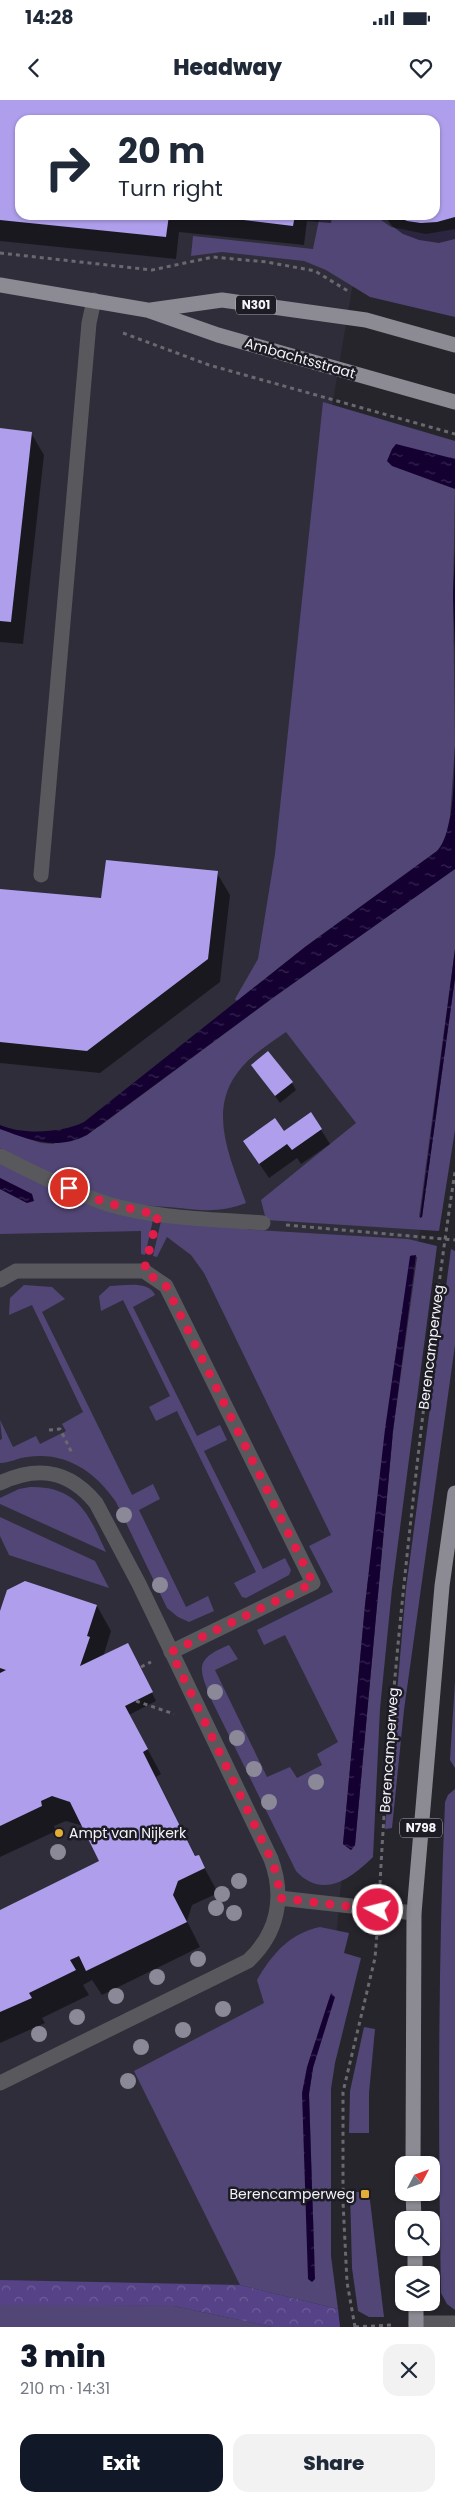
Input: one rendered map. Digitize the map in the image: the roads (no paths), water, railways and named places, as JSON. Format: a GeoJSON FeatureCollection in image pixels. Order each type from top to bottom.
{"type":"FeatureCollection","features":[{"type":"Feature","properties":{"kind":"main road","name":"Ambachtsstraat"},"geometry":{"type":"LineString","coordinates":[[0,285],[147,310],[218,335],[455,402]]}},
{"type":"Feature","properties":{"kind":"main road","name":"Ambachtsstraat"},"geometry":{"type":"LineString","coordinates":[[147,310],[222,300],[366,320],[455,345]]}},
{"type":"Feature","properties":{"kind":"main road","name":"N798"},"geometry":{"type":"LineString","coordinates":[[413,2156],[414,1914],[442,1586],[455,1493]]}},
{"type":"Feature","properties":{"kind":"main road"},"geometry":{"type":"LineString","coordinates":[[416,2311],[416,2325]]}},
{"type":"Feature","properties":{"kind":"street"},"geometry":{"type":"LineString","coordinates":[[41,875],[89,323],[94,300]]}},
{"type":"Feature","properties":{"kind":"street"},"geometry":{"type":"LineString","coordinates":[[0,1156],[52,1181],[107,1203],[158,1215],[263,1223]]}},
{"type":"Feature","properties":{"kind":"street"},"geometry":{"type":"LineString","coordinates":[[0,1280],[16,1271],[144,1271],[166,1286],[313,1583],[171,1652]]}},
{"type":"Feature","properties":{"kind":"street"},"geometry":{"type":"LineString","coordinates":[[0,1483],[28,1473],[40,1472],[70,1480],[88,1493],[96,1503],[134,1576],[271,1859],[278,1878],[279,1898],[271,1931],[258,1952],[248,1961],[0,2083]]}},
{"type":"Feature","properties":{"kind":"street"},"geometry":{"type":"LineString","coordinates":[[279,1898],[414,1914]]}},
{"type":"Feature","properties":{"kind":"street"},"geometry":{"type":"LineString","coordinates":[[416,2325],[455,2323]]}},
{"type":"Feature","properties":{"kind":"water"},"geometry":{"type":"Polygon","coordinates":[[[396,444],[455,459],[455,489],[392,466],[387,461],[396,444]]]}},
{"type":"Feature","properties":{"kind":"water"},"geometry":{"type":"Polygon","coordinates":[[[455,549],[455,652],[453,595],[455,549]]]}},
{"type":"Feature","properties":{"kind":"water"},"geometry":{"type":"Polygon","coordinates":[[[455,745],[455,869],[274,997],[87,1135],[76,1140],[54,1143],[33,1140],[0,1129],[0,1125],[20,1130],[54,1130],[65,1129],[84,1122],[305,947],[437,851],[443,842],[450,816],[454,785],[455,745]]]}},
{"type":"Feature","properties":{"kind":"water"},"geometry":{"type":"Polygon","coordinates":[[[455,949],[455,978],[422,1217],[420,1218],[455,949]]]}},
{"type":"Feature","properties":{"kind":"water"},"geometry":{"type":"Polygon","coordinates":[[[0,1178],[32,1194],[34,1201],[27,1203],[0,1189],[0,1178]]]}},
{"type":"Feature","properties":{"kind":"water"},"geometry":{"type":"Polygon","coordinates":[[[416,1255],[393,1431],[355,1845],[351,1850],[343,1844],[365,1605],[385,1429],[410,1256],[416,1255]]]}},
{"type":"Feature","properties":{"kind":"water"},"geometry":{"type":"Polygon","coordinates":[[[331,1993],[335,1997],[313,2068],[309,2094],[315,2279],[312,2282],[308,2279],[302,2093],[307,2067],[331,1993]]]}},
{"type":"Feature","properties":{"kind":"place","name":"Ampt van Nijkerk"},"geometry":{"type":"Point","coordinates":[59,1833]}},
{"type":"Feature","properties":{"kind":"place","name":"Berencamperweg"},"geometry":{"type":"Point","coordinates":[365,2194]}}]}
